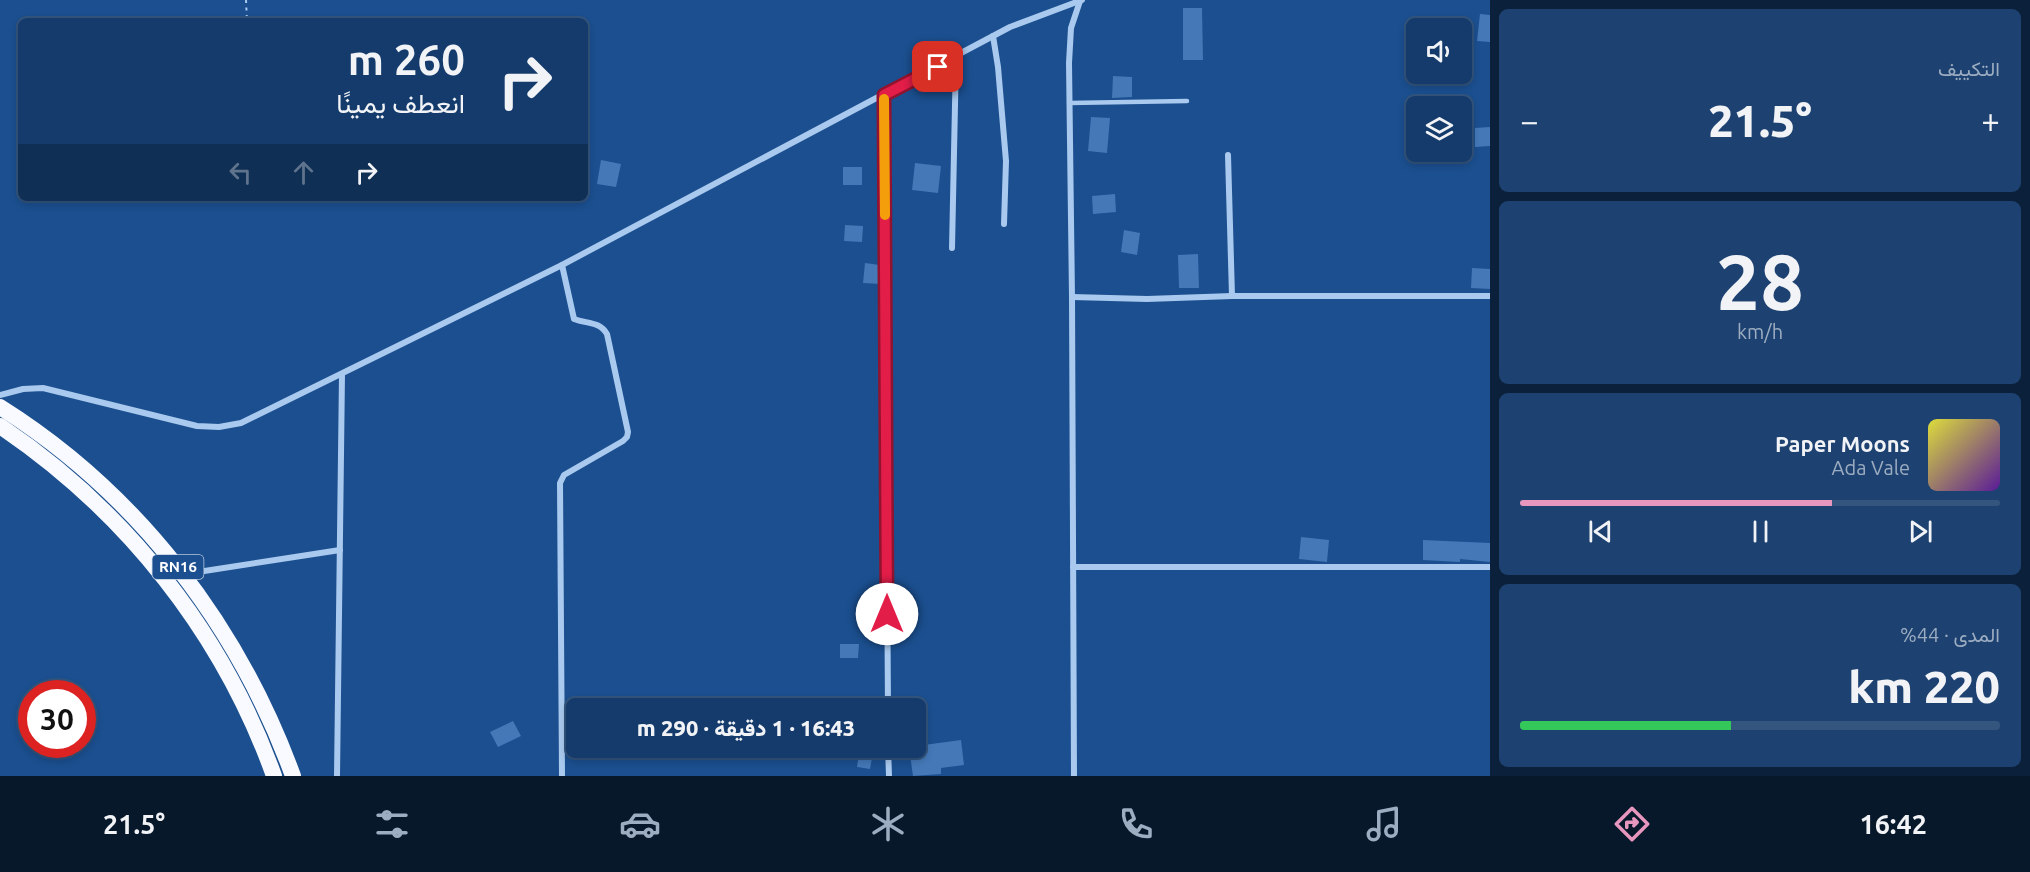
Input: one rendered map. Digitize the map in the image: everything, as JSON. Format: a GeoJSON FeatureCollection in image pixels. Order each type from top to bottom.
{"type":"FeatureCollection","features":[{"type":"Feature","properties":{"kind":"highway","name":"RN16"},"geometry":{"type":"LineString","coordinates":[[0,407],[60,449],[105,488],[146,529],[184,574],[218,622],[248,673],[293,776]]}},
{"type":"Feature","properties":{"kind":"highway","name":"RN16"},"geometry":{"type":"LineString","coordinates":[[0,426],[48,461],[91,498],[132,539],[168,582],[202,629],[231,678],[256,730],[274,776]]}},
{"type":"Feature","properties":{"kind":"street"},"geometry":{"type":"LineString","coordinates":[[0,395],[23,389],[43,388],[186,424],[219,427],[251,419],[562,265],[1010,27],[1081,0]]}},
{"type":"Feature","properties":{"kind":"street"},"geometry":{"type":"LineString","coordinates":[[1074,776],[1069,103],[1071,28],[1081,0]]}},
{"type":"Feature","properties":{"kind":"street"},"geometry":{"type":"LineString","coordinates":[[993,36],[1006,161],[1004,224]]}},
{"type":"Feature","properties":{"kind":"street"},"geometry":{"type":"LineString","coordinates":[[952,248],[956,57]]}},
{"type":"Feature","properties":{"kind":"street"},"geometry":{"type":"LineString","coordinates":[[884,95],[888,698]]}},
{"type":"Feature","properties":{"kind":"street"},"geometry":{"type":"LineString","coordinates":[[1228,155],[1232,296]]}},
{"type":"Feature","properties":{"kind":"street"},"geometry":{"type":"LineString","coordinates":[[562,265],[574,319],[595,323],[607,334],[628,432],[623,441],[564,475],[560,483],[562,776]]}},
{"type":"Feature","properties":{"kind":"street"},"geometry":{"type":"LineString","coordinates":[[1072,297],[1147,299],[1232,296],[1490,296]]}},
{"type":"Feature","properties":{"kind":"street"},"geometry":{"type":"LineString","coordinates":[[337,776],[342,374]]}},
{"type":"Feature","properties":{"kind":"street"},"geometry":{"type":"LineString","coordinates":[[184,574],[340,550]]}},
{"type":"Feature","properties":{"kind":"street"},"geometry":{"type":"LineString","coordinates":[[1074,567],[1490,567]]}},
{"type":"Feature","properties":{"kind":"street"},"geometry":{"type":"LineString","coordinates":[[888,758],[889,776]]}},
{"type":"Feature","properties":{"kind":"lane"},"geometry":{"type":"LineString","coordinates":[[1069,103],[1187,101]]}},
{"type":"Feature","properties":{"kind":"path"},"geometry":{"type":"LineString","coordinates":[[246,0],[247,18]]}},
{"type":"Feature","properties":{"kind":"building"},"geometry":{"type":"Polygon","coordinates":[[[1183,8],[1202,8],[1203,60],[1183,60],[1183,8]]]}},
{"type":"Feature","properties":{"kind":"building"},"geometry":{"type":"Polygon","coordinates":[[[1480,14],[1490,15],[1490,42],[1477,41],[1480,14]]]}},
{"type":"Feature","properties":{"kind":"building"},"geometry":{"type":"Polygon","coordinates":[[[1113,76],[1132,77],[1132,97],[1112,98],[1113,76]]]}},
{"type":"Feature","properties":{"kind":"building"},"geometry":{"type":"Polygon","coordinates":[[[1091,117],[1110,118],[1107,153],[1088,151],[1091,117]]]}},
{"type":"Feature","properties":{"kind":"building"},"geometry":{"type":"Polygon","coordinates":[[[1490,127],[1490,146],[1475,147],[1475,128],[1490,127]]]}},
{"type":"Feature","properties":{"kind":"building"},"geometry":{"type":"Polygon","coordinates":[[[601,160],[621,164],[616,187],[597,184],[601,160]]]}},
{"type":"Feature","properties":{"kind":"building"},"geometry":{"type":"Polygon","coordinates":[[[915,163],[941,166],[938,193],[912,190],[915,163]]]}},
{"type":"Feature","properties":{"kind":"building"},"geometry":{"type":"Polygon","coordinates":[[[843,167],[862,167],[862,185],[843,185],[843,167]]]}},
{"type":"Feature","properties":{"kind":"building"},"geometry":{"type":"Polygon","coordinates":[[[1115,194],[1116,212],[1093,214],[1092,196],[1115,194]]]}},
{"type":"Feature","properties":{"kind":"building"},"geometry":{"type":"Polygon","coordinates":[[[845,225],[863,226],[862,242],[844,241],[845,225]]]}},
{"type":"Feature","properties":{"kind":"building"},"geometry":{"type":"Polygon","coordinates":[[[1124,230],[1140,233],[1137,255],[1121,252],[1124,230]]]}},
{"type":"Feature","properties":{"kind":"building"},"geometry":{"type":"Polygon","coordinates":[[[1198,254],[1199,288],[1179,288],[1178,255],[1198,254]]]}},
{"type":"Feature","properties":{"kind":"building"},"geometry":{"type":"Polygon","coordinates":[[[865,263],[880,265],[880,284],[863,283],[865,263]]]}},
{"type":"Feature","properties":{"kind":"building"},"geometry":{"type":"Polygon","coordinates":[[[1472,268],[1490,269],[1490,289],[1471,288],[1472,268]]]}},
{"type":"Feature","properties":{"kind":"building"},"geometry":{"type":"Polygon","coordinates":[[[1301,537],[1329,540],[1327,562],[1299,559],[1301,537]]]}},
{"type":"Feature","properties":{"kind":"building"},"geometry":{"type":"Polygon","coordinates":[[[1423,540],[1490,543],[1490,562],[1460,559],[1460,562],[1423,560],[1423,540]]]}},
{"type":"Feature","properties":{"kind":"building"},"geometry":{"type":"Polygon","coordinates":[[[864,602],[881,602],[881,629],[863,629],[864,602]]]}},
{"type":"Feature","properties":{"kind":"building"},"geometry":{"type":"Polygon","coordinates":[[[840,644],[859,644],[858,658],[840,658],[840,644]]]}},
{"type":"Feature","properties":{"kind":"building"},"geometry":{"type":"Polygon","coordinates":[[[513,721],[521,736],[498,747],[490,732],[513,721]]]}},
{"type":"Feature","properties":{"kind":"building"},"geometry":{"type":"Polygon","coordinates":[[[961,740],[964,765],[941,768],[941,774],[913,776],[911,758],[926,758],[926,745],[961,740]]]}},
{"type":"Feature","properties":{"kind":"building"},"geometry":{"type":"Polygon","coordinates":[[[858,758],[872,758],[870,769],[857,767],[858,758]]]}},
{"type":"Feature","properties":{"kind":"slow traffic"},"geometry":{"type":"LineString","coordinates":[[884,99],[885,215]]}},
{"type":"Feature","properties":{"kind":"route"},"geometry":{"type":"LineString","coordinates":[[887,614],[884,95],[938,67]]}}]}
